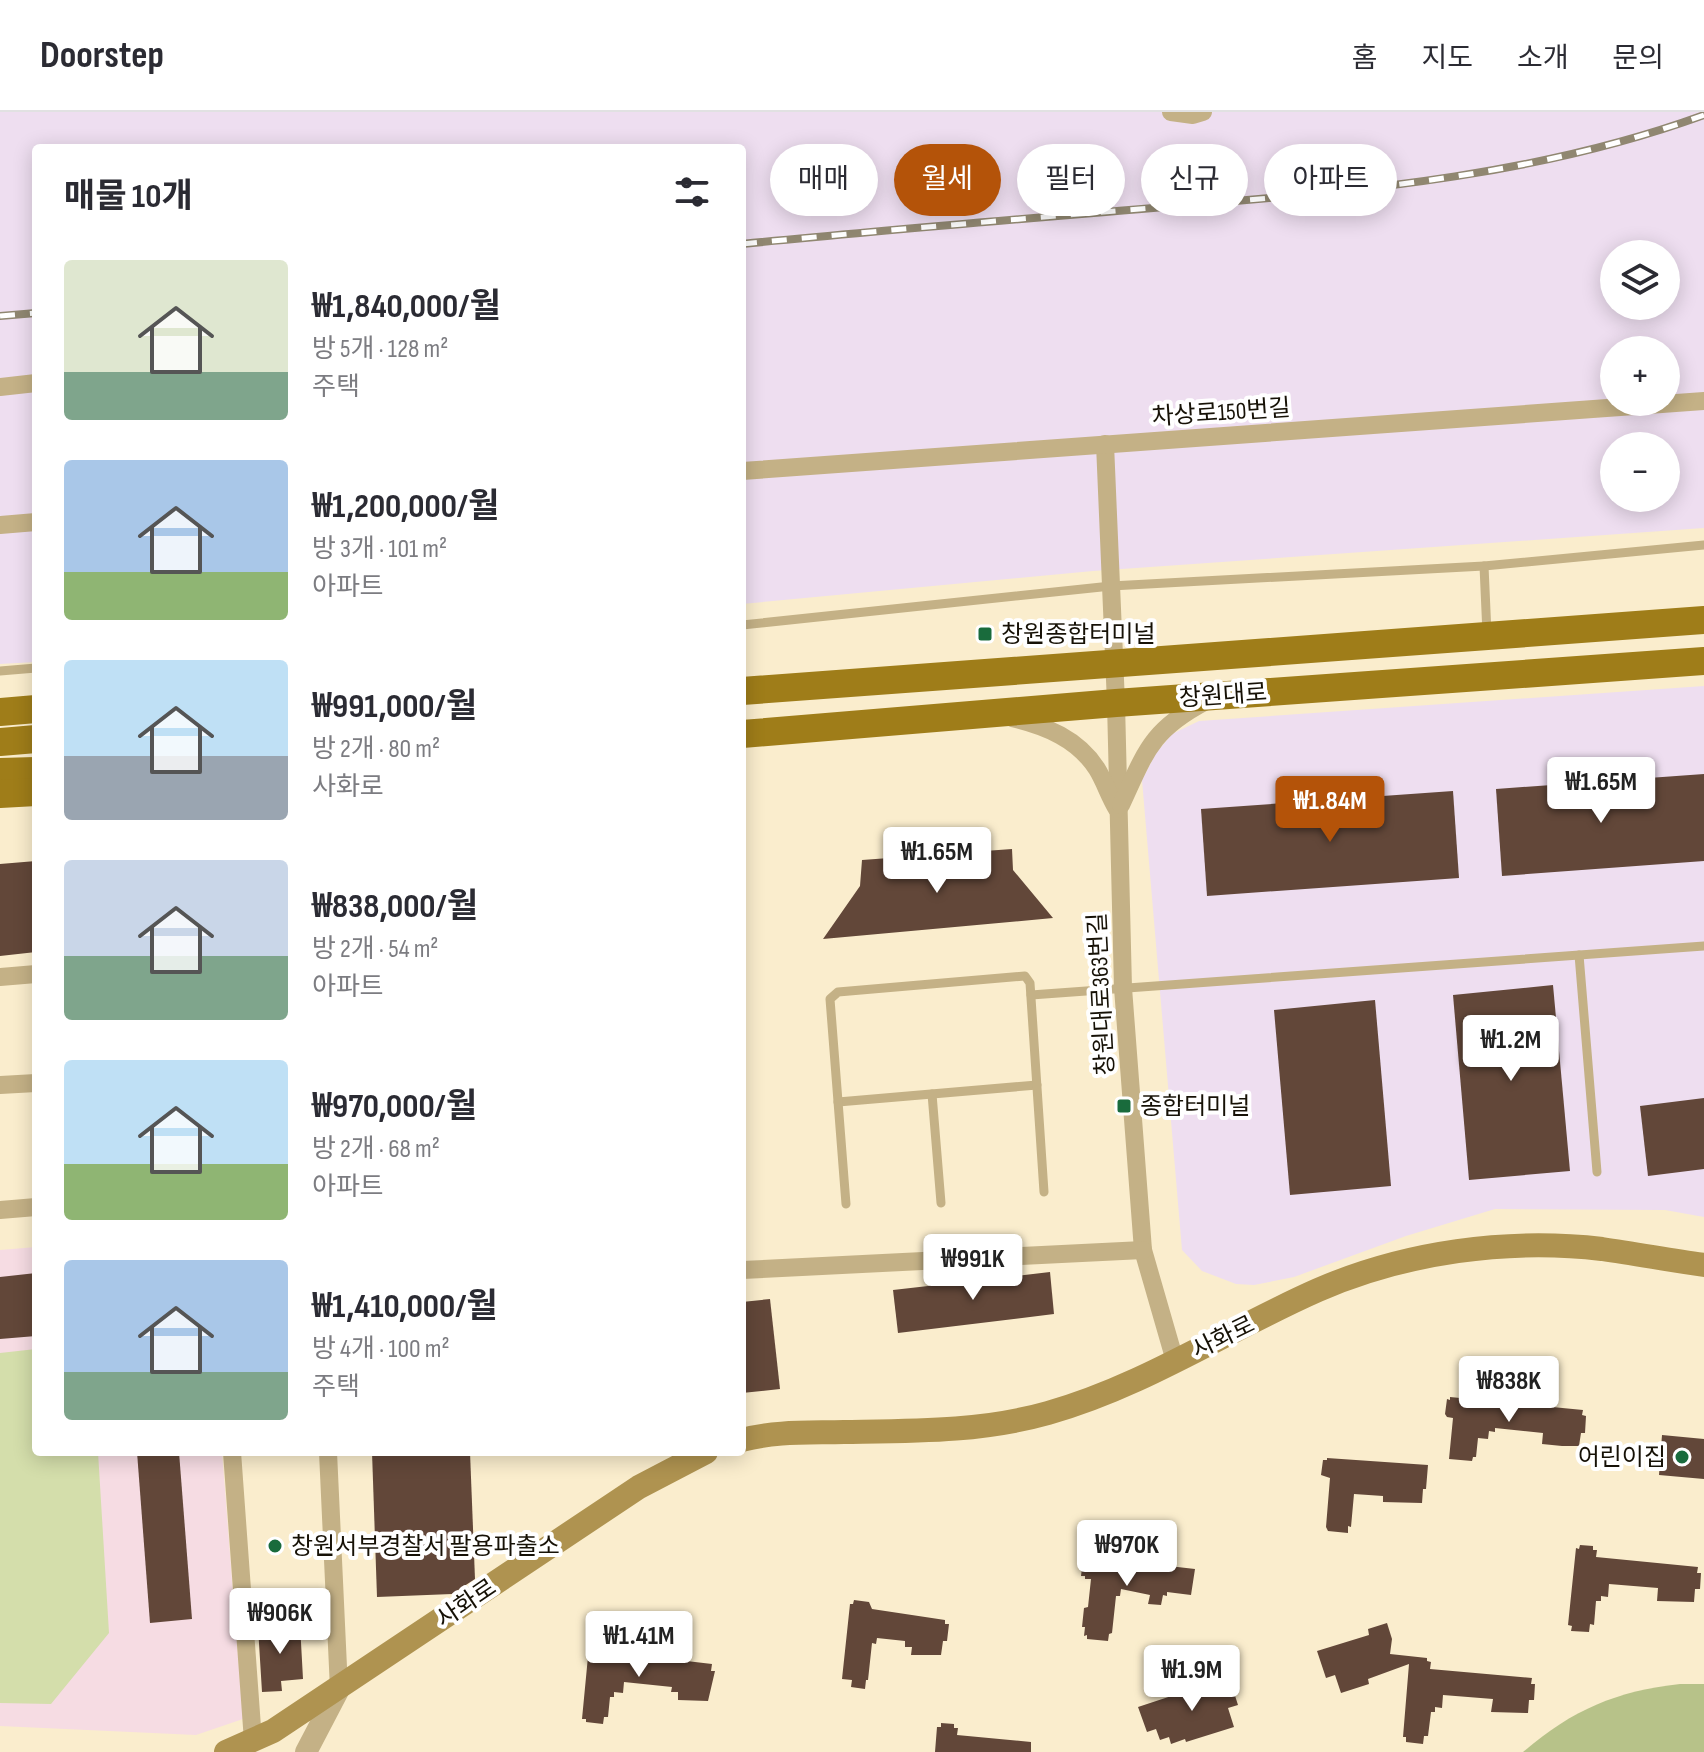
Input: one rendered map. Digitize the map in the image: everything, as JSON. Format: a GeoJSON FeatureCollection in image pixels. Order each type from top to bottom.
{"type":"FeatureCollection","features":[{"type":"Feature","properties":{"kind":"main road","name":"창원대로"},"geometry":{"type":"LineString","coordinates":[[746,691],[1704,620]]}},
{"type":"Feature","properties":{"kind":"main road","name":"창원대로"},"geometry":{"type":"LineString","coordinates":[[746,734],[1217,695],[1704,661]]}},
{"type":"Feature","properties":{"kind":"main road"},"geometry":{"type":"LineString","coordinates":[[0,712],[32,709]]}},
{"type":"Feature","properties":{"kind":"main road"},"geometry":{"type":"LineString","coordinates":[[0,742],[32,739]]}},
{"type":"Feature","properties":{"kind":"main road"},"geometry":{"type":"LineString","coordinates":[[0,772],[32,771]]}},
{"type":"Feature","properties":{"kind":"main road"},"geometry":{"type":"LineString","coordinates":[[0,794],[32,792]]}},
{"type":"Feature","properties":{"kind":"main road","name":"사화로"},"geometry":{"type":"LineString","coordinates":[[746,1439],[781,1434],[958,1430],[1048,1413],[1113,1392],[1318,1290],[1362,1273],[1424,1258],[1497,1248],[1550,1246],[1601,1249],[1704,1265]]}},
{"type":"Feature","properties":{"kind":"main road","name":"사화로"},"geometry":{"type":"LineString","coordinates":[[226,1752],[253,1741],[339,1689],[639,1487],[698,1456]]}},
{"type":"Feature","properties":{"kind":"street"},"geometry":{"type":"LineString","coordinates":[[1171,112],[1193,115],[1203,112]]}},
{"type":"Feature","properties":{"kind":"street"},"geometry":{"type":"LineString","coordinates":[[0,387],[32,383]]}},
{"type":"Feature","properties":{"kind":"street","name":"차상로150번길"},"geometry":{"type":"LineString","coordinates":[[746,471],[1704,401]]}},
{"type":"Feature","properties":{"kind":"street","name":"창원대로363번길"},"geometry":{"type":"LineString","coordinates":[[1105,444],[1116,703],[1123,988],[1143,1250],[1175,1361]]}},
{"type":"Feature","properties":{"kind":"street"},"geometry":{"type":"LineString","coordinates":[[0,525],[32,522]]}},
{"type":"Feature","properties":{"kind":"street","name":"창원대로363번길"},"geometry":{"type":"LineString","coordinates":[[1119,811],[1152,742],[1169,722],[1217,695]]}},
{"type":"Feature","properties":{"kind":"street","name":"창원대로363번길"},"geometry":{"type":"LineString","coordinates":[[994,713],[1038,724],[1074,744],[1097,770],[1119,811]]}},
{"type":"Feature","properties":{"kind":"street"},"geometry":{"type":"LineString","coordinates":[[0,977],[32,974]]}},
{"type":"Feature","properties":{"kind":"street"},"geometry":{"type":"LineString","coordinates":[[0,1085],[32,1083]]}},
{"type":"Feature","properties":{"kind":"street"},"geometry":{"type":"LineString","coordinates":[[0,1210],[32,1207]]}},
{"type":"Feature","properties":{"kind":"street"},"geometry":{"type":"LineString","coordinates":[[746,1270],[1143,1250]]}},
{"type":"Feature","properties":{"kind":"street"},"geometry":{"type":"LineString","coordinates":[[232,1456],[253,1741]]}},
{"type":"Feature","properties":{"kind":"street"},"geometry":{"type":"LineString","coordinates":[[306,1752],[339,1689],[328,1456]]}},
{"type":"Feature","properties":{"kind":"lane"},"geometry":{"type":"LineString","coordinates":[[746,625],[1111,586],[1484,566],[1704,545]]}},
{"type":"Feature","properties":{"kind":"lane"},"geometry":{"type":"LineString","coordinates":[[1484,566],[1488,636]]}},
{"type":"Feature","properties":{"kind":"lane"},"geometry":{"type":"LineString","coordinates":[[0,671],[32,668]]}},
{"type":"Feature","properties":{"kind":"lane"},"geometry":{"type":"LineString","coordinates":[[1031,995],[1704,946]]}},
{"type":"Feature","properties":{"kind":"lane"},"geometry":{"type":"LineString","coordinates":[[1579,955],[1597,1172]]}},
{"type":"Feature","properties":{"kind":"lane"},"geometry":{"type":"LineString","coordinates":[[846,1204],[830,999],[838,992],[1025,976],[1030,983],[1044,1192]]}},
{"type":"Feature","properties":{"kind":"lane"},"geometry":{"type":"LineString","coordinates":[[838,1102],[1037,1085]]}},
{"type":"Feature","properties":{"kind":"lane"},"geometry":{"type":"LineString","coordinates":[[932,1094],[941,1203]]}},
{"type":"Feature","properties":{"kind":"shaded area"},"geometry":{"type":"Polygon","coordinates":[[[0,112],[1704,112],[1704,528],[1093,571],[746,604],[746,144],[32,144],[32,662],[0,664],[0,112]]]}},
{"type":"Feature","properties":{"kind":"shaded area"},"geometry":{"type":"Polygon","coordinates":[[[1704,686],[1704,1217],[1665,1210],[1495,1209],[1406,1236],[1294,1277],[1254,1285],[1236,1284],[1202,1271],[1182,1250],[1142,780],[1156,753],[1172,734],[1199,721],[1704,686]]]}},
{"type":"Feature","properties":{"kind":"shaded area"},"geometry":{"type":"Polygon","coordinates":[[[32,1247],[32,1456],[222,1456],[243,1719],[196,1735],[0,1726],[0,1250],[32,1247]]]}},
{"type":"Feature","properties":{"kind":"green space"},"geometry":{"type":"Polygon","coordinates":[[[32,1349],[32,1456],[98,1456],[109,1633],[51,1704],[0,1703],[0,1353],[32,1349]]]}},
{"type":"Feature","properties":{"kind":"green space"},"geometry":{"type":"Polygon","coordinates":[[[1680,1684],[1704,1684],[1704,1752],[1523,1752],[1559,1725],[1596,1705],[1635,1692],[1680,1684]]]}},
{"type":"Feature","properties":{"kind":"building"},"geometry":{"type":"Polygon","coordinates":[[[1704,774],[1704,861],[1502,876],[1496,789],[1704,774]]]}},
{"type":"Feature","properties":{"kind":"building"},"geometry":{"type":"Polygon","coordinates":[[[1453,791],[1459,878],[1207,896],[1201,809],[1453,791]]]}},
{"type":"Feature","properties":{"kind":"building"},"geometry":{"type":"Polygon","coordinates":[[[1012,849],[1013,870],[1053,918],[823,939],[860,886],[862,860],[1012,849]]]}},
{"type":"Feature","properties":{"kind":"building"},"geometry":{"type":"Polygon","coordinates":[[[32,861],[32,952],[0,956],[0,864],[32,861]]]}},
{"type":"Feature","properties":{"kind":"building"},"geometry":{"type":"Polygon","coordinates":[[[1553,985],[1570,1171],[1469,1180],[1453,995],[1553,985]]]}},
{"type":"Feature","properties":{"kind":"building"},"geometry":{"type":"Polygon","coordinates":[[[1375,1000],[1391,1186],[1290,1195],[1274,1010],[1375,1000]]]}},
{"type":"Feature","properties":{"kind":"building"},"geometry":{"type":"Polygon","coordinates":[[[1704,1098],[1704,1169],[1648,1176],[1640,1106],[1704,1098]]]}},
{"type":"Feature","properties":{"kind":"building"},"geometry":{"type":"Polygon","coordinates":[[[1050,1272],[1054,1314],[898,1333],[893,1290],[1050,1272]]]}},
{"type":"Feature","properties":{"kind":"building"},"geometry":{"type":"Polygon","coordinates":[[[32,1273],[32,1336],[0,1339],[0,1277],[32,1273]]]}},
{"type":"Feature","properties":{"kind":"building"},"geometry":{"type":"Polygon","coordinates":[[[770,1299],[780,1389],[746,1393],[746,1302],[770,1299]]]}},
{"type":"Feature","properties":{"kind":"building"},"geometry":{"type":"Polygon","coordinates":[[[1450,1397],[1583,1410],[1582,1415],[1586,1416],[1585,1433],[1581,1433],[1579,1446],[1562,1446],[1542,1444],[1543,1433],[1495,1428],[1495,1432],[1489,1431],[1488,1439],[1478,1438],[1476,1457],[1472,1461],[1449,1459],[1453,1418],[1445,1414],[1450,1397]]]}},
{"type":"Feature","properties":{"kind":"building","name":"어린이집"},"geometry":{"type":"Polygon","coordinates":[[[1662,1435],[1704,1439],[1704,1479],[1659,1475],[1662,1435]]]}},
{"type":"Feature","properties":{"kind":"building"},"geometry":{"type":"Polygon","coordinates":[[[137,1456],[179,1456],[192,1619],[150,1623],[137,1456]]]}},
{"type":"Feature","properties":{"kind":"building"},"geometry":{"type":"Polygon","coordinates":[[[372,1456],[470,1456],[475,1579],[452,1594],[377,1597],[372,1456]]]}},
{"type":"Feature","properties":{"kind":"building"},"geometry":{"type":"Polygon","coordinates":[[[1323,1460],[1428,1465],[1422,1503],[1383,1502],[1383,1496],[1354,1494],[1348,1533],[1328,1531],[1330,1478],[1321,1475],[1323,1460]]]}},
{"type":"Feature","properties":{"kind":"building"},"geometry":{"type":"Polygon","coordinates":[[[1580,1545],[1593,1546],[1593,1550],[1597,1550],[1596,1557],[1698,1567],[1697,1573],[1701,1573],[1700,1589],[1695,1589],[1694,1602],[1657,1601],[1658,1588],[1609,1584],[1608,1597],[1601,1596],[1601,1601],[1596,1601],[1594,1625],[1590,1624],[1589,1632],[1571,1631],[1572,1626],[1568,1625],[1576,1548],[1579,1549],[1580,1545]]]}},
{"type":"Feature","properties":{"kind":"building"},"geometry":{"type":"Polygon","coordinates":[[[1096,1556],[1195,1569],[1191,1595],[1167,1592],[1161,1605],[1148,1604],[1150,1595],[1121,1589],[1120,1596],[1116,1596],[1112,1633],[1108,1641],[1087,1639],[1087,1635],[1084,1636],[1085,1627],[1082,1627],[1091,1579],[1081,1576],[1083,1560],[1096,1556]]]}},
{"type":"Feature","properties":{"kind":"building"},"geometry":{"type":"Polygon","coordinates":[[[854,1600],[869,1602],[872,1609],[945,1620],[945,1624],[949,1624],[941,1655],[911,1655],[912,1647],[905,1647],[905,1641],[877,1638],[876,1644],[872,1643],[865,1689],[851,1687],[852,1680],[842,1679],[850,1604],[854,1600]]]}},
{"type":"Feature","properties":{"kind":"building"},"geometry":{"type":"Polygon","coordinates":[[[1387,1623],[1392,1639],[1390,1654],[1427,1658],[1431,1662],[1430,1669],[1532,1678],[1531,1684],[1535,1684],[1534,1700],[1529,1700],[1528,1713],[1491,1712],[1493,1699],[1443,1695],[1442,1708],[1435,1707],[1435,1712],[1431,1712],[1428,1736],[1424,1736],[1423,1744],[1406,1742],[1406,1737],[1403,1737],[1409,1664],[1368,1679],[1369,1684],[1341,1693],[1335,1675],[1326,1678],[1317,1651],[1369,1635],[1368,1629],[1387,1623]]]}},
{"type":"Feature","properties":{"kind":"building"},"geometry":{"type":"Polygon","coordinates":[[[300,1624],[303,1679],[281,1681],[282,1691],[262,1692],[258,1627],[300,1624]]]}},
{"type":"Feature","properties":{"kind":"building"},"geometry":{"type":"Polygon","coordinates":[[[608,1645],[610,1652],[712,1664],[711,1671],[715,1671],[708,1701],[678,1700],[678,1692],[671,1692],[672,1687],[624,1682],[623,1693],[614,1692],[614,1697],[610,1697],[608,1717],[604,1717],[603,1724],[586,1722],[582,1719],[589,1646],[608,1645]]]}},
{"type":"Feature","properties":{"kind":"building"},"geometry":{"type":"Polygon","coordinates":[[[1229,1677],[1238,1705],[1228,1708],[1234,1727],[1171,1744],[1169,1737],[1160,1740],[1156,1729],[1147,1732],[1138,1707],[1229,1677]]]}},
{"type":"Feature","properties":{"kind":"building"},"geometry":{"type":"Polygon","coordinates":[[[941,1723],[954,1724],[954,1728],[958,1728],[957,1735],[1031,1742],[1031,1752],[935,1752],[937,1727],[941,1727],[941,1723]]]}},
{"type":"Feature","properties":{"kind":"railway"},"geometry":{"type":"LineString","coordinates":[[746,244],[1264,199],[1391,185],[1581,152],[1704,115]]}},
{"type":"Feature","properties":{"kind":"railway"},"geometry":{"type":"LineString","coordinates":[[0,316],[32,313]]}},
{"type":"Feature","properties":{"kind":"place","name":"창원종합터미널"},"geometry":{"type":"Point","coordinates":[985,634]}},
{"type":"Feature","properties":{"kind":"place","name":"종합터미널"},"geometry":{"type":"Point","coordinates":[1124,1106]}},
{"type":"Feature","properties":{"kind":"place","name":"어린이집"},"geometry":{"type":"Point","coordinates":[1682,1457]}},
{"type":"Feature","properties":{"kind":"place","name":"창원서부경찰서 팔용파출소"},"geometry":{"type":"Point","coordinates":[275,1546]}}]}
